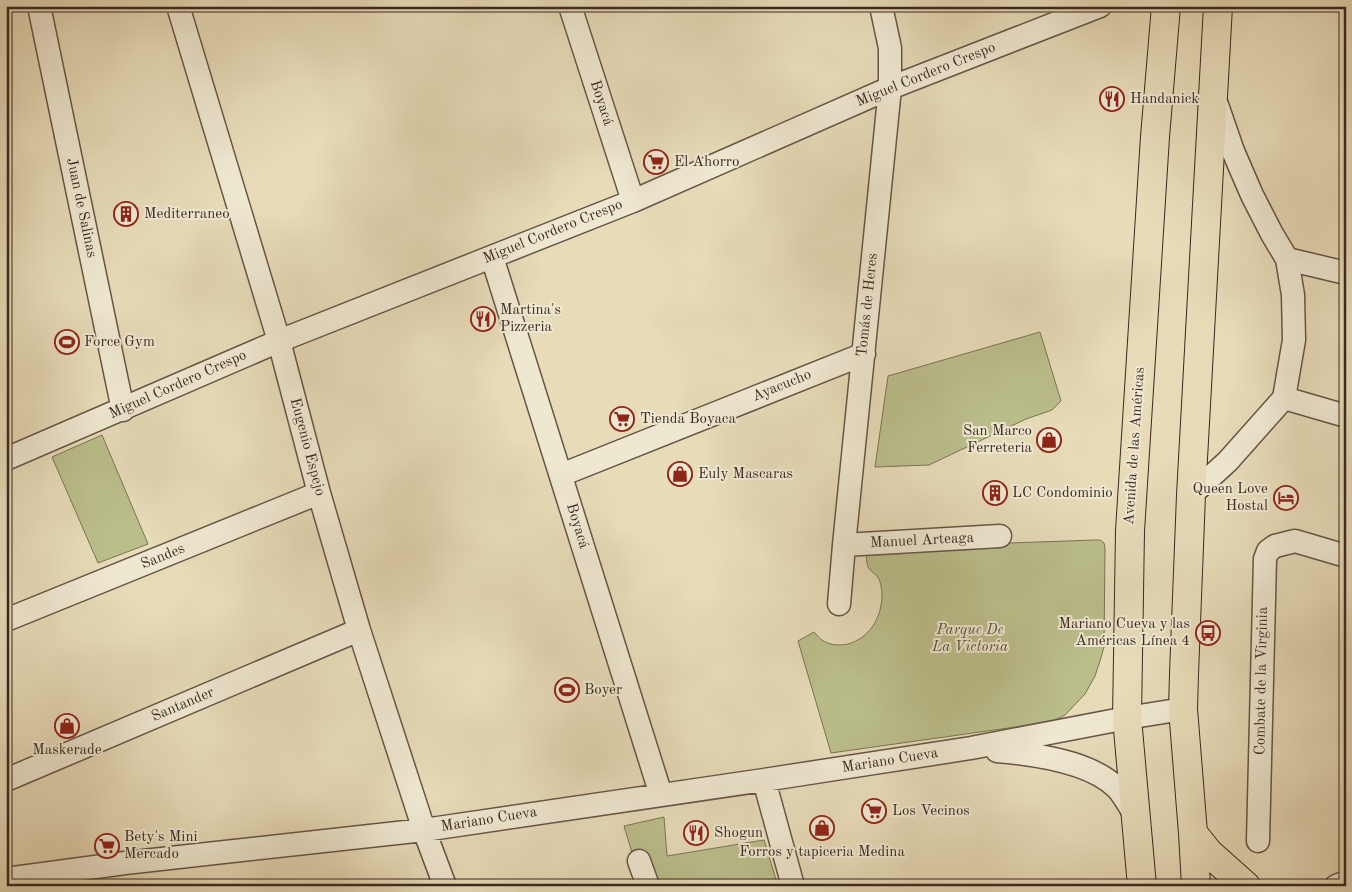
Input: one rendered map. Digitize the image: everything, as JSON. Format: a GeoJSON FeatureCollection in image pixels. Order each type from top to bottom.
{"type":"FeatureCollection","features":[{"type":"Feature","properties":{"kind":"main road","name":"Avenida de las Américas"},"geometry":{"type":"LineString","coordinates":[[1143,883],[1126,718],[1130,531],[1155,137],[1166,6]]}},
{"type":"Feature","properties":{"kind":"main road"},"geometry":{"type":"LineString","coordinates":[[1196,886],[1183,709],[1212,92],[1218,6]]}},
{"type":"Feature","properties":{"kind":"main road"},"geometry":{"type":"LineString","coordinates":[[1193,833],[1209,853],[1246,886]]}},
{"type":"Feature","properties":{"kind":"street","name":"Juan de Salinas"},"geometry":{"type":"LineString","coordinates":[[39,6],[123,410]]}},
{"type":"Feature","properties":{"kind":"street","name":"Eugenio Espejo"},"geometry":{"type":"LineString","coordinates":[[178,6],[279,341],[319,493],[359,630],[424,830],[445,886]]}},
{"type":"Feature","properties":{"kind":"street","name":"Boyacá"},"geometry":{"type":"LineString","coordinates":[[570,6],[633,200]]}},
{"type":"Feature","properties":{"kind":"street","name":"Tomás de Heres"},"geometry":{"type":"LineString","coordinates":[[839,604],[890,88],[890,48],[881,6]]}},
{"type":"Feature","properties":{"kind":"street","name":"Miguel Cordero Crespo"},"geometry":{"type":"LineString","coordinates":[[6,460],[279,341],[633,200],[890,88],[1100,6]]}},
{"type":"Feature","properties":{"kind":"street"},"geometry":{"type":"LineString","coordinates":[[1192,495],[1228,461],[1284,398],[1294,340],[1293,295],[1287,260],[1268,226],[1237,160],[1212,92]]}},
{"type":"Feature","properties":{"kind":"street","name":"Boyacá"},"geometry":{"type":"LineString","coordinates":[[492,257],[661,795]]}},
{"type":"Feature","properties":{"kind":"street"},"geometry":{"type":"LineString","coordinates":[[1287,260],[1346,273]]}},
{"type":"Feature","properties":{"kind":"street","name":"Ayacucho"},"geometry":{"type":"LineString","coordinates":[[561,475],[864,354]]}},
{"type":"Feature","properties":{"kind":"street"},"geometry":{"type":"LineString","coordinates":[[1284,398],[1346,416]]}},
{"type":"Feature","properties":{"kind":"street","name":"Sandes"},"geometry":{"type":"LineString","coordinates":[[6,620],[319,493]]}},
{"type":"Feature","properties":{"kind":"street","name":"Manuel Arteaga"},"geometry":{"type":"LineString","coordinates":[[844,545],[1000,536]]}},
{"type":"Feature","properties":{"kind":"street","name":"Combate de la Virginia"},"geometry":{"type":"LineString","coordinates":[[1258,841],[1264,559],[1268,551],[1275,546],[1295,541],[1346,556]]}},
{"type":"Feature","properties":{"kind":"street","name":"Santander"},"geometry":{"type":"LineString","coordinates":[[6,780],[359,630]]}},
{"type":"Feature","properties":{"kind":"street","name":"Mariano Cueva"},"geometry":{"type":"LineString","coordinates":[[6,879],[125,863],[424,830],[971,748],[1183,709]]}},
{"type":"Feature","properties":{"kind":"street","name":"Mariano Cueva"},"geometry":{"type":"LineString","coordinates":[[971,748],[1031,754],[1073,763],[1105,778],[1126,799],[1136,818]]}},
{"type":"Feature","properties":{"kind":"street"},"geometry":{"type":"LineString","coordinates":[[764,780],[794,886]]}},
{"type":"Feature","properties":{"kind":"street"},"geometry":{"type":"LineString","coordinates":[[639,861],[648,886]]}},
{"type":"Feature","properties":{"kind":"street"},"geometry":{"type":"LineString","coordinates":[[1336,886],[1346,882]]}},
{"type":"Feature","properties":{"kind":"green space"},"geometry":{"type":"Polygon","coordinates":[[[1040,332],[1061,401],[1052,410],[1026,419],[929,465],[875,467],[888,376],[1040,332]]]}},
{"type":"Feature","properties":{"kind":"green space"},"geometry":{"type":"Polygon","coordinates":[[[102,435],[148,544],[98,563],[52,457],[102,435]]]}},
{"type":"Feature","properties":{"kind":"green space","name":"Parque De La Victoria"},"geometry":{"type":"Polygon","coordinates":[[[1100,540],[1104,543],[1105,548],[1104,647],[1095,676],[1085,694],[1065,715],[1051,722],[831,753],[798,641],[814,632],[828,643],[848,644],[868,632],[879,613],[882,591],[878,577],[869,569],[867,548],[1100,540]]]}},
{"type":"Feature","properties":{"kind":"green space"},"geometry":{"type":"Polygon","coordinates":[[[664,817],[667,856],[764,840],[778,886],[642,886],[624,826],[664,817]]]}},
{"type":"Feature","properties":{"kind":"place","name":"Handanick"},"geometry":{"type":"Point","coordinates":[1112,99]}},
{"type":"Feature","properties":{"kind":"place","name":"El Ahorro"},"geometry":{"type":"Point","coordinates":[656,162]}},
{"type":"Feature","properties":{"kind":"place","name":"Mediterraneo"},"geometry":{"type":"Point","coordinates":[126,214]}},
{"type":"Feature","properties":{"kind":"place","name":"Martina's Pizzeria"},"geometry":{"type":"Point","coordinates":[483,319]}},
{"type":"Feature","properties":{"kind":"place","name":"Force Gym"},"geometry":{"type":"Point","coordinates":[67,342]}},
{"type":"Feature","properties":{"kind":"place","name":"Tienda Boyaca"},"geometry":{"type":"Point","coordinates":[622,419]}},
{"type":"Feature","properties":{"kind":"place","name":"San Marco Ferreteria"},"geometry":{"type":"Point","coordinates":[1049,440]}},
{"type":"Feature","properties":{"kind":"place","name":"Euly Mascaras"},"geometry":{"type":"Point","coordinates":[680,474]}},
{"type":"Feature","properties":{"kind":"place","name":"LC Condominio"},"geometry":{"type":"Point","coordinates":[995,493]}},
{"type":"Feature","properties":{"kind":"place","name":"Queen Love Hostal"},"geometry":{"type":"Point","coordinates":[1286,498]}},
{"type":"Feature","properties":{"kind":"place","name":"Mariano Cueva y las Américas Línea 4"},"geometry":{"type":"Point","coordinates":[1208,633]}},
{"type":"Feature","properties":{"kind":"place","name":"Boyer"},"geometry":{"type":"Point","coordinates":[567,690]}},
{"type":"Feature","properties":{"kind":"place","name":"Maskerade"},"geometry":{"type":"Point","coordinates":[67,726]}},
{"type":"Feature","properties":{"kind":"place","name":"Los Vecinos"},"geometry":{"type":"Point","coordinates":[874,811]}},
{"type":"Feature","properties":{"kind":"place","name":"Forros y tapiceria Medina"},"geometry":{"type":"Point","coordinates":[822,828]}},
{"type":"Feature","properties":{"kind":"place","name":"Shogun"},"geometry":{"type":"Point","coordinates":[696,833]}},
{"type":"Feature","properties":{"kind":"place","name":"Bety's Mini Mercado"},"geometry":{"type":"Point","coordinates":[107,846]}}]}
